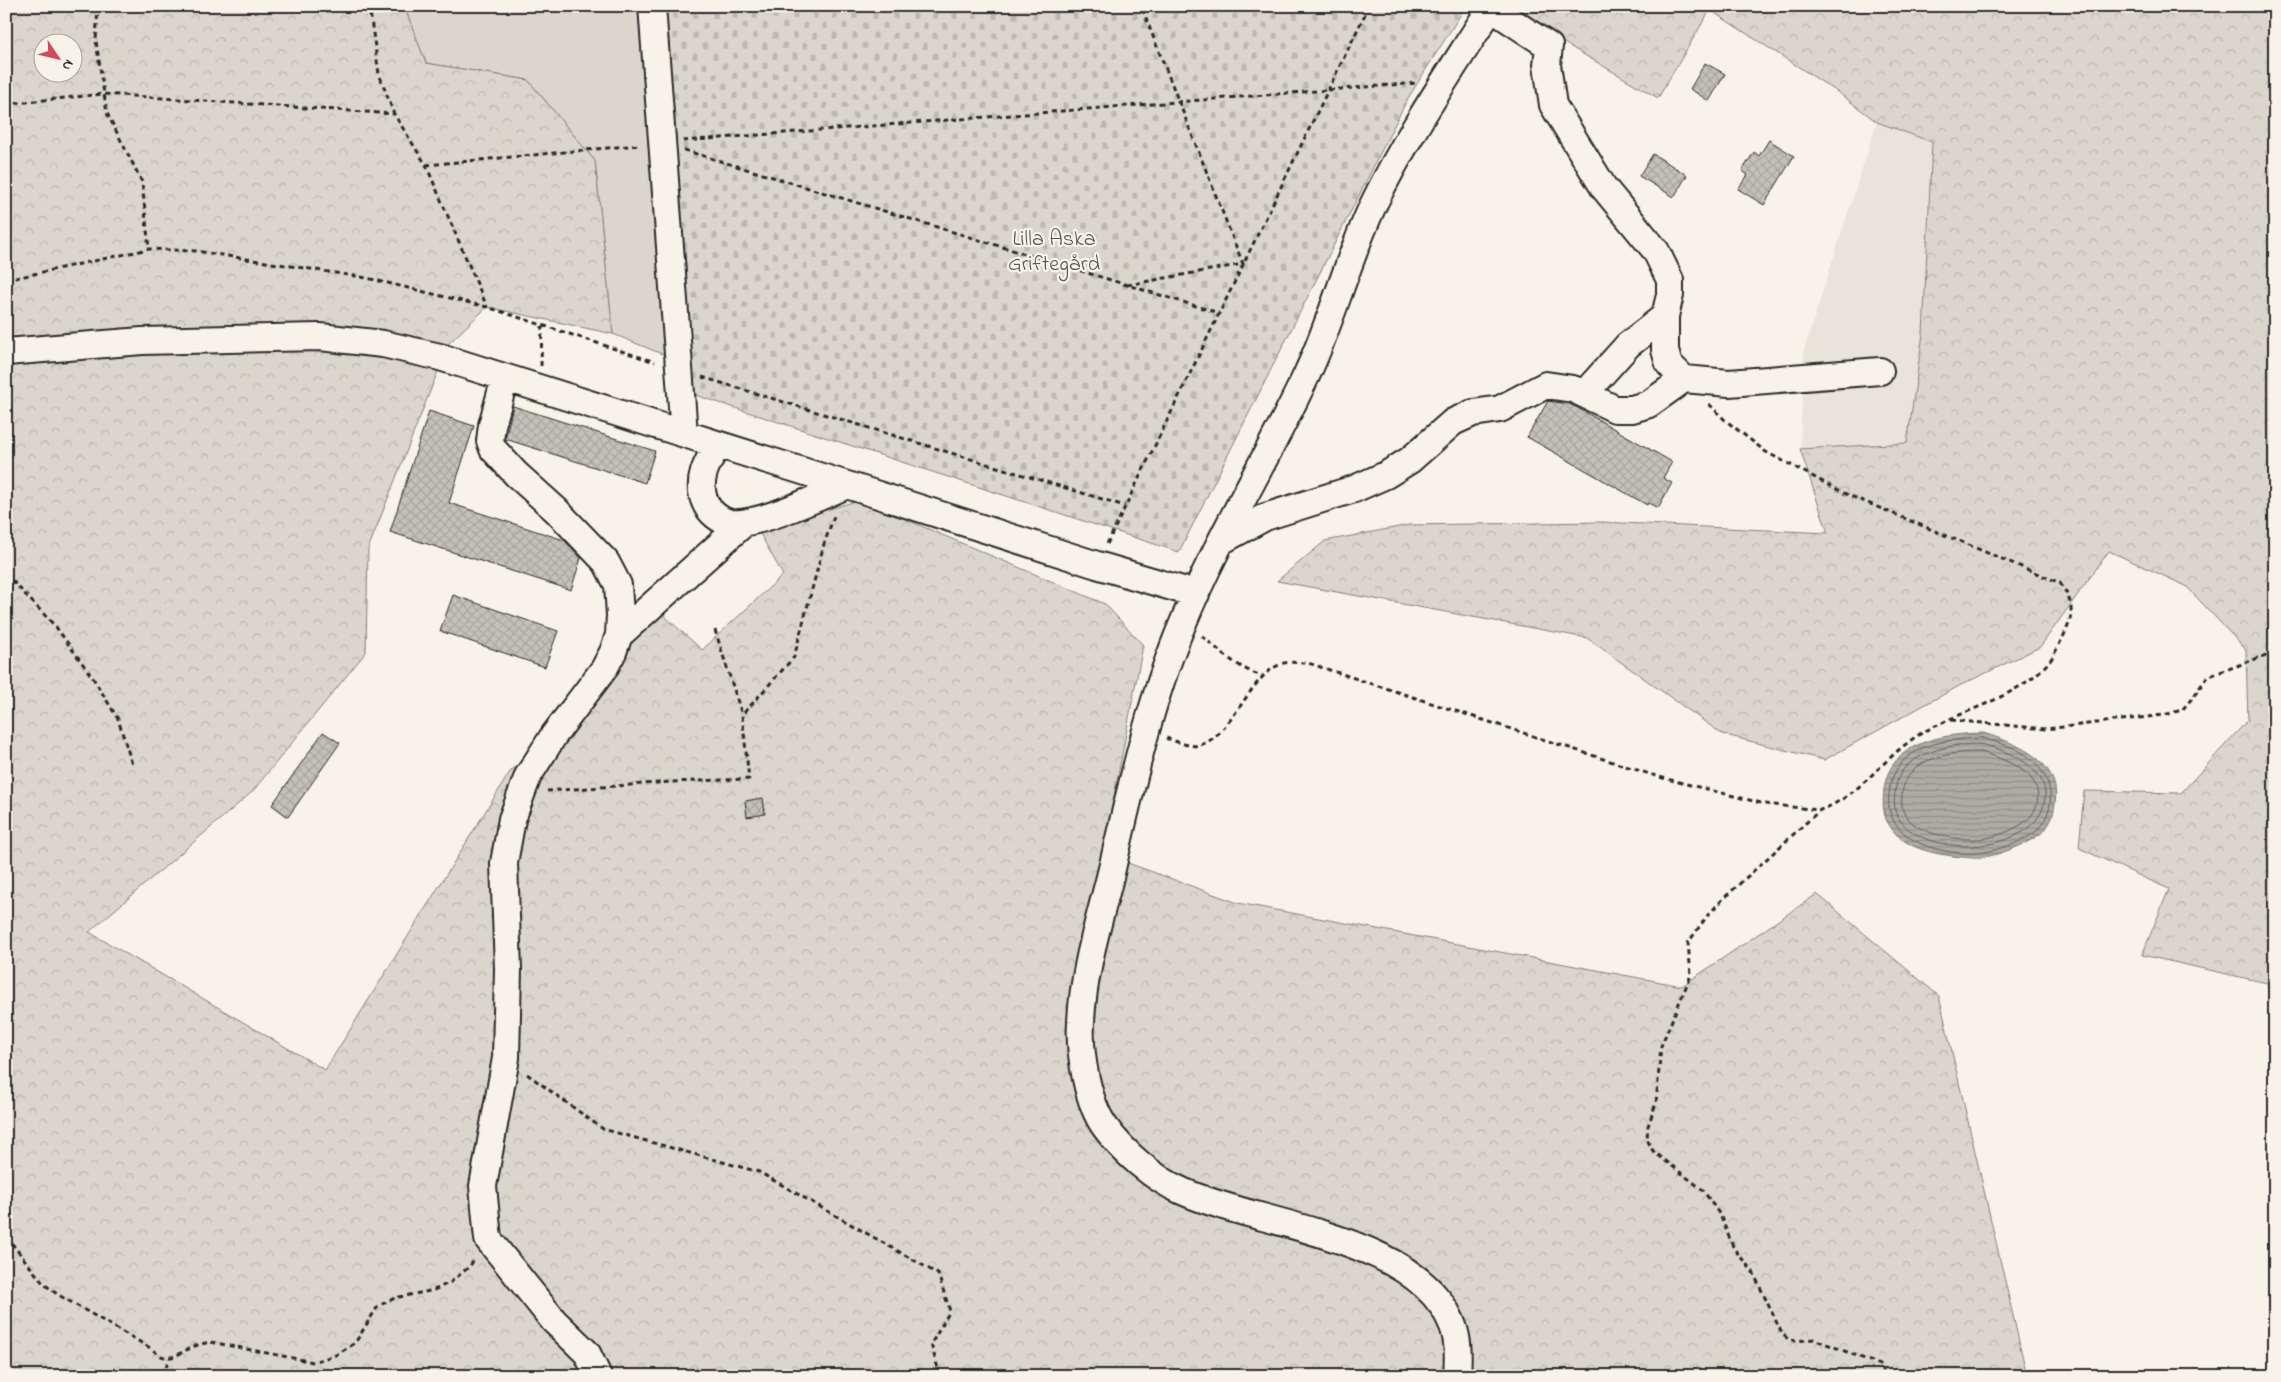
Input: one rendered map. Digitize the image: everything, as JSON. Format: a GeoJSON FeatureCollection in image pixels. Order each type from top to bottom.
{"type":"FeatureCollection","features":[{"type":"Feature","properties":{"kind":"street"},"geometry":{"type":"LineString","coordinates":[[652,6],[684,434]]}},
{"type":"Feature","properties":{"kind":"street"},"geometry":{"type":"LineString","coordinates":[[1457,1376],[1458,1350],[1453,1325],[1435,1296],[1409,1273],[1373,1253],[1335,1238],[1211,1204],[1176,1189],[1151,1172],[1122,1147],[1102,1124],[1081,1058],[1081,1020],[1088,971],[1144,733],[1162,675],[1184,620],[1221,541],[1308,372],[1373,206],[1395,161],[1491,7],[1549,46],[1547,65],[1553,105],[1594,175],[1665,264],[1670,280],[1670,295],[1665,316],[1664,350],[1669,364],[1684,379],[1728,383],[1880,371]]}},
{"type":"Feature","properties":{"kind":"street"},"geometry":{"type":"LineString","coordinates":[[1584,394],[1628,344],[1665,316]]}},
{"type":"Feature","properties":{"kind":"street"},"geometry":{"type":"LineString","coordinates":[[6,352],[142,341],[320,337],[384,344],[440,358],[541,389],[1097,565],[1196,594]]}},
{"type":"Feature","properties":{"kind":"street"},"geometry":{"type":"LineString","coordinates":[[505,378],[492,425],[490,441],[493,449],[606,562],[618,585],[620,606],[619,635],[613,652],[604,669],[554,735],[528,776],[512,819],[504,862],[508,977],[506,1058],[483,1186],[488,1239],[554,1322],[587,1353],[598,1376]]}},
{"type":"Feature","properties":{"kind":"street"},"geometry":{"type":"LineString","coordinates":[[1221,541],[1265,517],[1354,489],[1386,475],[1410,460],[1454,422],[1473,413],[1500,409],[1546,385],[1573,389],[1615,409],[1632,409],[1649,404],[1684,379]]}},
{"type":"Feature","properties":{"kind":"street"},"geometry":{"type":"LineString","coordinates":[[718,445],[704,471],[701,492],[713,515],[729,522],[744,523],[853,487]]}},
{"type":"Feature","properties":{"kind":"street"},"geometry":{"type":"LineString","coordinates":[[619,635],[707,559],[744,523]]}},
{"type":"Feature","properties":{"kind":"path"},"geometry":{"type":"LineString","coordinates":[[98,6],[96,41],[107,113],[142,182],[149,250]]}},
{"type":"Feature","properties":{"kind":"path"},"geometry":{"type":"LineString","coordinates":[[370,6],[379,74],[394,114],[426,165],[487,307]]}},
{"type":"Feature","properties":{"kind":"path"},"geometry":{"type":"LineString","coordinates":[[1141,6],[1243,264]]}},
{"type":"Feature","properties":{"kind":"path"},"geometry":{"type":"LineString","coordinates":[[1097,565],[1369,6]]}},
{"type":"Feature","properties":{"kind":"path"},"geometry":{"type":"LineString","coordinates":[[426,165],[662,143],[1444,81]]}},
{"type":"Feature","properties":{"kind":"path"},"geometry":{"type":"LineString","coordinates":[[6,104],[104,94],[394,114]]}},
{"type":"Feature","properties":{"kind":"path"},"geometry":{"type":"LineString","coordinates":[[662,143],[1219,313]]}},
{"type":"Feature","properties":{"kind":"path"},"geometry":{"type":"LineString","coordinates":[[6,280],[149,250],[196,251],[272,261],[367,278],[487,307],[679,370],[1125,506]]}},
{"type":"Feature","properties":{"kind":"path"},"geometry":{"type":"LineString","coordinates":[[1126,285],[1243,264]]}},
{"type":"Feature","properties":{"kind":"path"},"geometry":{"type":"LineString","coordinates":[[541,389],[542,326]]}},
{"type":"Feature","properties":{"kind":"path"},"geometry":{"type":"LineString","coordinates":[[1684,379],[1725,420],[1766,452],[1846,494],[2060,583],[2070,596],[2072,608],[2067,630],[2050,661],[2028,681],[2003,696],[1910,740],[1862,784],[1831,806],[1820,810],[1707,916],[1688,943],[1691,975],[1661,1046],[1656,1103],[1648,1126],[1647,1139],[1653,1151],[1703,1190],[1720,1215],[1734,1248],[1753,1272],[1782,1334],[1788,1339],[1796,1341],[1814,1339],[1858,1356],[1880,1365],[1884,1375]]}},
{"type":"Feature","properties":{"kind":"path"},"geometry":{"type":"LineString","coordinates":[[742,715],[794,657],[824,544],[839,501],[853,487]]}},
{"type":"Feature","properties":{"kind":"path"},"geometry":{"type":"LineString","coordinates":[[6,574],[56,627],[93,678],[118,719],[132,764]]}},
{"type":"Feature","properties":{"kind":"path"},"geometry":{"type":"LineString","coordinates":[[1184,620],[1234,663],[1263,676]]}},
{"type":"Feature","properties":{"kind":"path"},"geometry":{"type":"LineString","coordinates":[[521,793],[671,782],[749,779],[742,715],[716,630]]}},
{"type":"Feature","properties":{"kind":"path"},"geometry":{"type":"LineString","coordinates":[[1949,720],[2046,729],[2164,715],[2182,710],[2207,677],[2269,654],[2275,658]]}},
{"type":"Feature","properties":{"kind":"path"},"geometry":{"type":"LineString","coordinates":[[1144,733],[1198,746],[1204,744],[1219,732],[1263,676],[1281,664],[1308,663],[1658,778],[1765,804],[1820,810]]}},
{"type":"Feature","properties":{"kind":"path"},"geometry":{"type":"LineString","coordinates":[[506,1058],[603,1130],[759,1172],[938,1274],[950,1311],[931,1344],[940,1376]]}},
{"type":"Feature","properties":{"kind":"path"},"geometry":{"type":"LineString","coordinates":[[6,1236],[43,1283],[57,1294],[152,1349],[159,1356],[168,1358],[194,1346],[211,1342],[313,1362],[336,1355],[354,1343],[378,1306],[395,1298],[434,1290],[451,1282],[470,1266],[488,1239]]}},
{"type":"Feature","properties":{"kind":"path"},"geometry":{"type":"LineString","coordinates":[[165,1376],[168,1358]]}},
{"type":"Feature","properties":{"kind":"shaded area"},"geometry":{"type":"Polygon","coordinates":[[[1877,122],[1932,142],[1923,334],[1907,443],[1800,449],[1804,350],[1877,122]]]}},
{"type":"Feature","properties":{"kind":"green space"},"geometry":{"type":"Polygon","coordinates":[[[6,6],[404,6],[426,63],[528,80],[595,161],[613,334],[487,307],[449,343],[368,549],[366,652],[252,792],[89,932],[325,1070],[510,772],[608,673],[658,610],[702,650],[783,575],[758,530],[860,500],[1105,604],[1143,645],[1103,854],[1238,903],[1682,986],[1817,894],[1939,996],[2027,1376],[6,1376],[6,6]]]}},
{"type":"Feature","properties":{"kind":"green space"},"geometry":{"type":"Polygon","coordinates":[[[404,6],[639,6],[667,356],[613,334],[595,161],[528,80],[426,63],[404,6]]]}},
{"type":"Feature","properties":{"kind":"green space","name":"Lilla Aska Griftegård"},"geometry":{"type":"Polygon","coordinates":[[[658,6],[1466,6],[1408,98],[1179,552],[689,393],[658,6]]]}},
{"type":"Feature","properties":{"kind":"green space"},"geometry":{"type":"Polygon","coordinates":[[[1515,6],[2275,6],[2275,1036],[2267,983],[2142,955],[2169,889],[2079,848],[2084,791],[2181,793],[2248,720],[2246,650],[2186,586],[2109,551],[2040,647],[1959,686],[1824,760],[1722,734],[1587,638],[1277,581],[1325,541],[1409,525],[1602,522],[1828,533],[1800,449],[1907,443],[1923,334],[1932,142],[1877,122],[1839,93],[1710,10],[1658,98],[1516,15],[1515,6]]]}},
{"type":"Feature","properties":{"kind":"water"},"geometry":{"type":"Polygon","coordinates":[[[1983,733],[2025,750],[2046,768],[2053,779],[2056,793],[2052,816],[2045,830],[2011,850],[1978,858],[1930,852],[1902,839],[1888,823],[1883,806],[1884,789],[1888,773],[1897,760],[1908,750],[1921,743],[1952,735],[1983,733]]]}},
{"type":"Feature","properties":{"kind":"building"},"geometry":{"type":"Polygon","coordinates":[[[1705,63],[1725,74],[1709,101],[1690,89],[1705,63]]]}},
{"type":"Feature","properties":{"kind":"building"},"geometry":{"type":"Polygon","coordinates":[[[1769,140],[1794,156],[1764,205],[1738,189],[1748,175],[1742,171],[1754,152],[1759,156],[1769,140]]]}},
{"type":"Feature","properties":{"kind":"building"},"geometry":{"type":"Polygon","coordinates":[[[1653,154],[1687,175],[1674,197],[1639,176],[1653,154]]]}},
{"type":"Feature","properties":{"kind":"building"},"geometry":{"type":"Polygon","coordinates":[[[1548,401],[1569,404],[1578,408],[1672,462],[1663,478],[1672,483],[1658,508],[1648,503],[1647,505],[1527,437],[1548,401]]]}},
{"type":"Feature","properties":{"kind":"building"},"geometry":{"type":"Polygon","coordinates":[[[513,406],[655,451],[645,483],[505,439],[513,406]]]}},
{"type":"Feature","properties":{"kind":"building"},"geometry":{"type":"Polygon","coordinates":[[[429,411],[474,426],[449,503],[564,540],[581,558],[571,590],[390,532],[429,411]]]}},
{"type":"Feature","properties":{"kind":"building"},"geometry":{"type":"Polygon","coordinates":[[[453,595],[558,631],[545,667],[440,631],[453,595]]]}},
{"type":"Feature","properties":{"kind":"building"},"geometry":{"type":"Polygon","coordinates":[[[323,732],[340,743],[288,817],[272,805],[323,732]]]}},
{"type":"Feature","properties":{"kind":"building"},"geometry":{"type":"Polygon","coordinates":[[[763,798],[765,814],[747,817],[745,801],[763,798]]]}}]}
